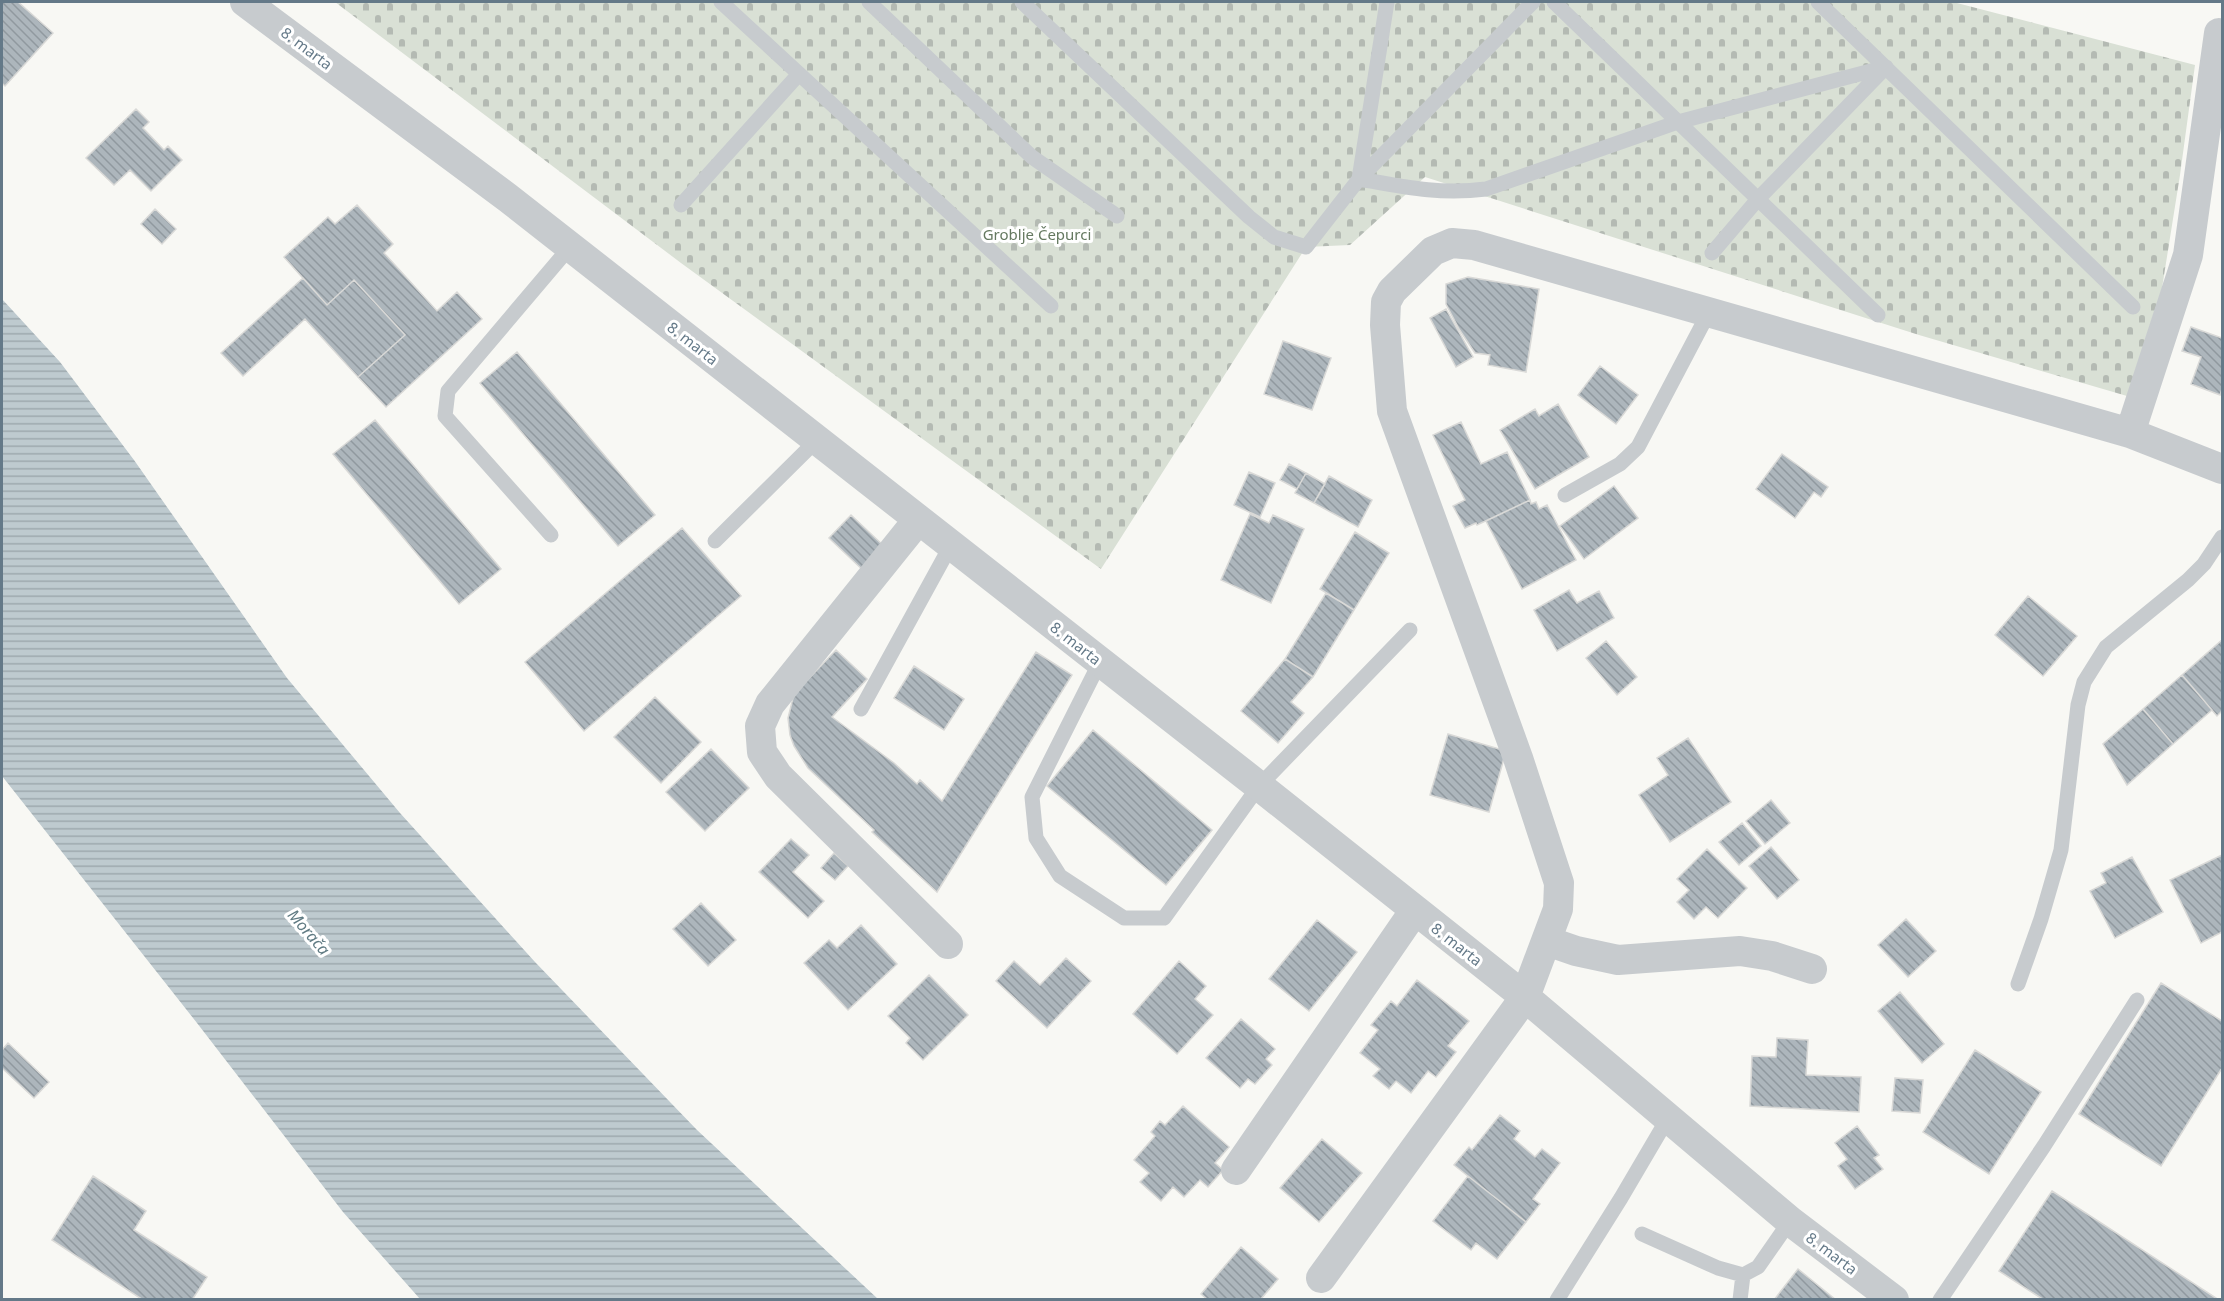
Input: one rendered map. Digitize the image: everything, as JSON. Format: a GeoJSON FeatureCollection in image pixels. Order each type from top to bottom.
{"type":"FeatureCollection","features":[{"type":"Feature","properties":{"kind":"street","name":"8. marta"},"geometry":{"type":"LineString","coordinates":[[245,2],[570,247],[1259,786],[1525,997],[1790,1221],[1894,1299]]}},
{"type":"Feature","properties":{"kind":"street"},"geometry":{"type":"LineString","coordinates":[[2130,433],[2188,255],[2219,33]]}},
{"type":"Feature","properties":{"kind":"street"},"geometry":{"type":"LineString","coordinates":[[1321,1278],[1525,997],[1558,909],[1559,883],[1518,758],[1392,411],[1384,325],[1386,302],[1392,291],[1433,251],[1452,243],[1474,245],[2130,433],[2223,469]]}},
{"type":"Feature","properties":{"kind":"street"},"geometry":{"type":"LineString","coordinates":[[918,520],[770,704],[760,726],[762,752],[778,776],[948,944]]}},
{"type":"Feature","properties":{"kind":"street"},"geometry":{"type":"LineString","coordinates":[[1236,1170],[1415,910]]}},
{"type":"Feature","properties":{"kind":"street"},"geometry":{"type":"LineString","coordinates":[[1547,941],[1576,951],[1618,960],[1740,951],[1772,956],[1812,969]]}},
{"type":"Feature","properties":{"kind":"lane"},"geometry":{"type":"LineString","coordinates":[[721,2],[1051,306]]}},
{"type":"Feature","properties":{"kind":"lane"},"geometry":{"type":"LineString","coordinates":[[869,2],[1032,157],[1116,216]]}},
{"type":"Feature","properties":{"kind":"lane"},"geometry":{"type":"LineString","coordinates":[[1022,2],[1249,217],[1274,237],[1306,247],[1359,179],[1533,2]]}},
{"type":"Feature","properties":{"kind":"lane"},"geometry":{"type":"LineString","coordinates":[[1359,179],[1387,2]]}},
{"type":"Feature","properties":{"kind":"lane"},"geometry":{"type":"LineString","coordinates":[[1554,2],[1878,315]]}},
{"type":"Feature","properties":{"kind":"lane"},"geometry":{"type":"LineString","coordinates":[[1818,2],[2133,307]]}},
{"type":"Feature","properties":{"kind":"lane"},"geometry":{"type":"LineString","coordinates":[[1359,179],[1433,192],[1486,189],[1678,122],[1886,67]]}},
{"type":"Feature","properties":{"kind":"lane"},"geometry":{"type":"LineString","coordinates":[[1712,252],[1758,199],[1886,67]]}},
{"type":"Feature","properties":{"kind":"lane"},"geometry":{"type":"LineString","coordinates":[[681,205],[799,74]]}},
{"type":"Feature","properties":{"kind":"lane"},"geometry":{"type":"LineString","coordinates":[[551,535],[445,417],[448,391],[570,247]]}},
{"type":"Feature","properties":{"kind":"lane"},"geometry":{"type":"LineString","coordinates":[[1565,495],[1620,464],[1638,447],[1709,312]]}},
{"type":"Feature","properties":{"kind":"lane"},"geometry":{"type":"LineString","coordinates":[[715,542],[817,440]]}},
{"type":"Feature","properties":{"kind":"lane"},"geometry":{"type":"LineString","coordinates":[[2018,984],[2041,919],[2061,850],[2078,705],[2085,682],[2106,647],[2204,564],[2223,537]]}},
{"type":"Feature","properties":{"kind":"lane"},"geometry":{"type":"LineString","coordinates":[[861,709],[951,545]]}},
{"type":"Feature","properties":{"kind":"lane"},"geometry":{"type":"LineString","coordinates":[[1100,662],[1032,797],[1036,838],[1060,876],[1124,918],[1164,918],[1259,786],[1410,630]]}},
{"type":"Feature","properties":{"kind":"lane"},"geometry":{"type":"LineString","coordinates":[[1940,1299],[2044,1146],[2137,1000]]}},
{"type":"Feature","properties":{"kind":"lane"},"geometry":{"type":"LineString","coordinates":[[1557,1299],[1668,1118]]}},
{"type":"Feature","properties":{"kind":"lane"},"geometry":{"type":"LineString","coordinates":[[1642,1234],[1718,1268],[1743,1275],[1758,1267],[1790,1221]]}},
{"type":"Feature","properties":{"kind":"lane"},"geometry":{"type":"LineString","coordinates":[[1740,1299],[1743,1275]]}},
{"type":"Feature","properties":{"kind":"green space","name":"Groblje Čepurci"},"geometry":{"type":"Polygon","coordinates":[[[335,2],[1953,2],[2195,65],[2162,288],[2127,396],[1919,335],[1425,177],[1350,245],[1306,247],[1101,569],[681,263],[335,2]]]}},
{"type":"Feature","properties":{"kind":"water","name":"Morača"},"geometry":{"type":"Polygon","coordinates":[[[2,299],[60,362],[134,460],[287,678],[400,813],[535,962],[697,1130],[878,1299],[420,1299],[343,1212],[2,776],[2,299]]]}},
{"type":"Feature","properties":{"kind":"building"},"geometry":{"type":"Polygon","coordinates":[[[2,2],[18,2],[53,33],[5,86],[2,83],[2,2]]]}},
{"type":"Feature","properties":{"kind":"building"},"geometry":{"type":"Polygon","coordinates":[[[136,109],[149,122],[143,128],[164,150],[168,146],[182,160],[151,191],[130,170],[114,185],[86,158],[136,109]]]}},
{"type":"Feature","properties":{"kind":"building"},"geometry":{"type":"Polygon","coordinates":[[[357,205],[393,244],[384,253],[437,311],[457,292],[482,319],[386,407],[358,377],[405,335],[354,280],[327,305],[284,257],[328,217],[335,224],[357,205]]]}},
{"type":"Feature","properties":{"kind":"building"},"geometry":{"type":"Polygon","coordinates":[[[155,209],[176,229],[162,244],[141,224],[155,209]]]}},
{"type":"Feature","properties":{"kind":"building"},"geometry":{"type":"Polygon","coordinates":[[[1468,277],[1539,289],[1526,372],[1488,365],[1490,355],[1475,353],[1459,329],[1446,304],[1446,284],[1468,277]]]}},
{"type":"Feature","properties":{"kind":"building"},"geometry":{"type":"Polygon","coordinates":[[[303,278],[327,305],[354,280],[405,335],[358,377],[305,319],[243,376],[221,353],[303,278]]]}},
{"type":"Feature","properties":{"kind":"building"},"geometry":{"type":"Polygon","coordinates":[[[1446,309],[1473,357],[1456,367],[1430,318],[1446,309]]]}},
{"type":"Feature","properties":{"kind":"building"},"geometry":{"type":"Polygon","coordinates":[[[2191,327],[2222,338],[2220,395],[2191,384],[2201,357],[2182,351],[2191,327]]]}},
{"type":"Feature","properties":{"kind":"building"},"geometry":{"type":"Polygon","coordinates":[[[1283,341],[1331,358],[1312,410],[1264,394],[1283,341]]]}},
{"type":"Feature","properties":{"kind":"building"},"geometry":{"type":"Polygon","coordinates":[[[517,352],[655,515],[618,546],[480,383],[517,352]]]}},
{"type":"Feature","properties":{"kind":"building"},"geometry":{"type":"Polygon","coordinates":[[[1600,366],[1638,395],[1616,424],[1578,395],[1600,366]]]}},
{"type":"Feature","properties":{"kind":"building"},"geometry":{"type":"Polygon","coordinates":[[[1558,404],[1589,457],[1535,489],[1500,430],[1535,409],[1539,416],[1558,404]]]}},
{"type":"Feature","properties":{"kind":"building"},"geometry":{"type":"Polygon","coordinates":[[[375,420],[501,569],[459,604],[333,454],[375,420]]]}},
{"type":"Feature","properties":{"kind":"building"},"geometry":{"type":"Polygon","coordinates":[[[1461,422],[1481,464],[1507,452],[1530,500],[1477,525],[1476,523],[1465,528],[1453,506],[1465,500],[1433,435],[1461,422]]]}},
{"type":"Feature","properties":{"kind":"building"},"geometry":{"type":"Polygon","coordinates":[[[1782,454],[1828,487],[1821,497],[1814,492],[1795,518],[1756,489],[1782,454]]]}},
{"type":"Feature","properties":{"kind":"building"},"geometry":{"type":"Polygon","coordinates":[[[1289,464],[1306,473],[1297,489],[1280,480],[1289,464]]]}},
{"type":"Feature","properties":{"kind":"building"},"geometry":{"type":"Polygon","coordinates":[[[1249,472],[1275,483],[1260,517],[1234,505],[1249,472]]]}},
{"type":"Feature","properties":{"kind":"building"},"geometry":{"type":"Polygon","coordinates":[[[1306,473],[1325,484],[1314,503],[1295,493],[1306,473]]]}},
{"type":"Feature","properties":{"kind":"building"},"geometry":{"type":"Polygon","coordinates":[[[1329,476],[1372,500],[1358,527],[1314,503],[1329,476]]]}},
{"type":"Feature","properties":{"kind":"building"},"geometry":{"type":"Polygon","coordinates":[[[1614,486],[1638,518],[1584,559],[1560,526],[1614,486]]]}},
{"type":"Feature","properties":{"kind":"building"},"geometry":{"type":"Polygon","coordinates":[[[1530,500],[1531,504],[1536,502],[1539,509],[1547,505],[1576,560],[1522,589],[1486,521],[1530,500]]]}},
{"type":"Feature","properties":{"kind":"building"},"geometry":{"type":"Polygon","coordinates":[[[1250,514],[1269,523],[1273,515],[1304,529],[1271,603],[1221,580],[1250,514]]]}},
{"type":"Feature","properties":{"kind":"building"},"geometry":{"type":"Polygon","coordinates":[[[851,515],[888,550],[866,573],[829,538],[851,515]]]}},
{"type":"Feature","properties":{"kind":"building"},"geometry":{"type":"Polygon","coordinates":[[[682,528],[741,596],[584,731],[525,662],[682,528]]]}},
{"type":"Feature","properties":{"kind":"building"},"geometry":{"type":"Polygon","coordinates":[[[1355,532],[1389,553],[1354,610],[1320,589],[1355,532]]]}},
{"type":"Feature","properties":{"kind":"building"},"geometry":{"type":"Polygon","coordinates":[[[1569,590],[1577,603],[1599,591],[1614,618],[1557,651],[1534,610],[1569,590]]]}},
{"type":"Feature","properties":{"kind":"building"},"geometry":{"type":"Polygon","coordinates":[[[1326,593],[1354,610],[1313,677],[1285,659],[1326,593]]]}},
{"type":"Feature","properties":{"kind":"building"},"geometry":{"type":"Polygon","coordinates":[[[2028,596],[2077,636],[2043,676],[1995,635],[2028,596]]]}},
{"type":"Feature","properties":{"kind":"building"},"geometry":{"type":"Polygon","coordinates":[[[2222,640],[2222,711],[2217,716],[2182,675],[2222,640]]]}},
{"type":"Feature","properties":{"kind":"building"},"geometry":{"type":"Polygon","coordinates":[[[1606,641],[1637,677],[1617,695],[1586,658],[1606,641]]]}},
{"type":"Feature","properties":{"kind":"building"},"geometry":{"type":"Polygon","coordinates":[[[836,650],[867,679],[832,717],[894,763],[917,784],[920,780],[942,801],[1036,652],[1072,675],[937,892],[808,768],[794,746],[788,718],[794,694],[836,650]]]}},
{"type":"Feature","properties":{"kind":"building"},"geometry":{"type":"Polygon","coordinates":[[[1285,659],[1313,677],[1291,702],[1304,713],[1278,743],[1241,711],[1285,659]]]}},
{"type":"Feature","properties":{"kind":"building"},"geometry":{"type":"Polygon","coordinates":[[[914,666],[964,699],[944,730],[894,698],[914,666]]]}},
{"type":"Feature","properties":{"kind":"building"},"geometry":{"type":"Polygon","coordinates":[[[2182,675],[2212,710],[2173,744],[2143,709],[2182,675]]]}},
{"type":"Feature","properties":{"kind":"building"},"geometry":{"type":"Polygon","coordinates":[[[655,697],[701,742],[661,783],[614,737],[655,697]]]}},
{"type":"Feature","properties":{"kind":"building"},"geometry":{"type":"Polygon","coordinates":[[[2143,709],[2173,744],[2127,785],[2103,744],[2143,709]]]}},
{"type":"Feature","properties":{"kind":"building"},"geometry":{"type":"Polygon","coordinates":[[[1093,730],[1212,830],[1166,885],[1047,786],[1093,730]]]}},
{"type":"Feature","properties":{"kind":"building"},"geometry":{"type":"Polygon","coordinates":[[[1448,734],[1506,751],[1489,812],[1430,795],[1448,734]]]}},
{"type":"Feature","properties":{"kind":"building"},"geometry":{"type":"Polygon","coordinates":[[[1688,738],[1731,802],[1670,842],[1639,795],[1668,775],[1657,758],[1688,738]]]}},
{"type":"Feature","properties":{"kind":"building"},"geometry":{"type":"Polygon","coordinates":[[[711,749],[749,788],[705,831],[666,792],[711,749]]]}},
{"type":"Feature","properties":{"kind":"building"},"geometry":{"type":"Polygon","coordinates":[[[1771,800],[1790,823],[1765,844],[1746,821],[1771,800]]]}},
{"type":"Feature","properties":{"kind":"building"},"geometry":{"type":"Polygon","coordinates":[[[1742,823],[1761,846],[1739,865],[1719,842],[1742,823]]]}},
{"type":"Feature","properties":{"kind":"building"},"geometry":{"type":"Polygon","coordinates":[[[791,839],[809,855],[793,872],[824,901],[808,918],[759,872],[791,839]]]}},
{"type":"Feature","properties":{"kind":"building"},"geometry":{"type":"Polygon","coordinates":[[[1771,847],[1799,880],[1777,899],[1749,866],[1771,847]]]}},
{"type":"Feature","properties":{"kind":"building"},"geometry":{"type":"Polygon","coordinates":[[[1707,849],[1747,888],[1718,918],[1706,907],[1694,919],[1677,902],[1689,890],[1677,879],[1707,849]]]}},
{"type":"Feature","properties":{"kind":"building"},"geometry":{"type":"Polygon","coordinates":[[[834,853],[848,866],[835,880],[821,868],[834,853]]]}},
{"type":"Feature","properties":{"kind":"building"},"geometry":{"type":"Polygon","coordinates":[[[2222,855],[2222,932],[2201,943],[2170,880],[2222,855]]]}},
{"type":"Feature","properties":{"kind":"building"},"geometry":{"type":"Polygon","coordinates":[[[2132,857],[2163,912],[2115,938],[2090,891],[2106,883],[2101,873],[2132,857]]]}},
{"type":"Feature","properties":{"kind":"building"},"geometry":{"type":"Polygon","coordinates":[[[701,903],[736,940],[708,966],[673,929],[701,903]]]}},
{"type":"Feature","properties":{"kind":"building"},"geometry":{"type":"Polygon","coordinates":[[[1906,919],[1936,951],[1908,977],[1878,945],[1906,919]]]}},
{"type":"Feature","properties":{"kind":"building"},"geometry":{"type":"Polygon","coordinates":[[[1317,920],[1357,952],[1309,1011],[1269,979],[1317,920]]]}},
{"type":"Feature","properties":{"kind":"building"},"geometry":{"type":"Polygon","coordinates":[[[861,925],[897,964],[848,1010],[804,963],[829,940],[837,948],[861,925]]]}},
{"type":"Feature","properties":{"kind":"building"},"geometry":{"type":"Polygon","coordinates":[[[1066,958],[1091,981],[1047,1028],[996,981],[1014,961],[1040,985],[1066,958]]]}},
{"type":"Feature","properties":{"kind":"building"},"geometry":{"type":"Polygon","coordinates":[[[1179,961],[1206,986],[1195,999],[1213,1015],[1177,1054],[1133,1014],[1179,961]]]}},
{"type":"Feature","properties":{"kind":"building"},"geometry":{"type":"Polygon","coordinates":[[[929,975],[968,1015],[923,1060],[906,1043],[910,1038],[888,1016],[929,975]]]}},
{"type":"Feature","properties":{"kind":"building"},"geometry":{"type":"Polygon","coordinates":[[[1417,980],[1469,1021],[1448,1046],[1456,1052],[1436,1077],[1428,1071],[1411,1093],[1396,1081],[1389,1089],[1373,1076],[1380,1069],[1360,1053],[1378,1030],[1371,1025],[1391,1001],[1397,1006],[1417,980]]]}},
{"type":"Feature","properties":{"kind":"building"},"geometry":{"type":"Polygon","coordinates":[[[2161,983],[2222,1021],[2222,1068],[2161,1166],[2079,1114],[2161,983]]]}},
{"type":"Feature","properties":{"kind":"building"},"geometry":{"type":"Polygon","coordinates":[[[1900,992],[1944,1044],[1922,1063],[1878,1011],[1900,992]]]}},
{"type":"Feature","properties":{"kind":"building"},"geometry":{"type":"Polygon","coordinates":[[[1241,1019],[1275,1049],[1266,1059],[1272,1065],[1255,1084],[1248,1079],[1240,1088],[1206,1058],[1241,1019]]]}},
{"type":"Feature","properties":{"kind":"building"},"geometry":{"type":"Polygon","coordinates":[[[1777,1038],[1808,1040],[1806,1075],[1861,1077],[1859,1112],[1750,1106],[1752,1056],[1776,1057],[1777,1038]]]}},
{"type":"Feature","properties":{"kind":"building"},"geometry":{"type":"Polygon","coordinates":[[[8,1043],[49,1082],[34,1098],[2,1068],[2,1050],[8,1043]]]}},
{"type":"Feature","properties":{"kind":"building"},"geometry":{"type":"Polygon","coordinates":[[[1975,1050],[2041,1092],[1989,1174],[1923,1132],[1975,1050]]]}},
{"type":"Feature","properties":{"kind":"building"},"geometry":{"type":"Polygon","coordinates":[[[1895,1078],[1923,1080],[1920,1113],[1892,1111],[1895,1078]]]}},
{"type":"Feature","properties":{"kind":"building"},"geometry":{"type":"Polygon","coordinates":[[[1183,1106],[1229,1147],[1215,1163],[1223,1170],[1208,1187],[1200,1180],[1184,1197],[1173,1187],[1161,1201],[1140,1182],[1149,1173],[1134,1160],[1155,1136],[1151,1132],[1160,1121],[1165,1125],[1183,1106]]]}},
{"type":"Feature","properties":{"kind":"building"},"geometry":{"type":"Polygon","coordinates":[[[1500,1115],[1520,1131],[1514,1139],[1535,1157],[1542,1149],[1560,1163],[1533,1199],[1540,1204],[1526,1222],[1454,1165],[1469,1147],[1472,1150],[1500,1115]]]}},
{"type":"Feature","properties":{"kind":"building"},"geometry":{"type":"Polygon","coordinates":[[[1857,1126],[1879,1155],[1874,1158],[1883,1169],[1855,1189],[1838,1166],[1847,1159],[1835,1143],[1857,1126]]]}},
{"type":"Feature","properties":{"kind":"building"},"geometry":{"type":"Polygon","coordinates":[[[1322,1139],[1362,1173],[1319,1222],[1280,1188],[1322,1139]]]}},
{"type":"Feature","properties":{"kind":"building"},"geometry":{"type":"Polygon","coordinates":[[[93,1176],[146,1211],[134,1230],[207,1277],[192,1300],[143,1300],[52,1240],[93,1176]]]}},
{"type":"Feature","properties":{"kind":"building"},"geometry":{"type":"Polygon","coordinates":[[[1468,1176],[1526,1222],[1497,1259],[1476,1243],[1471,1250],[1433,1221],[1468,1176]]]}},
{"type":"Feature","properties":{"kind":"building"},"geometry":{"type":"Polygon","coordinates":[[[2052,1191],[2219,1300],[2044,1300],[1999,1271],[2052,1191]]]}},
{"type":"Feature","properties":{"kind":"building"},"geometry":{"type":"Polygon","coordinates":[[[1241,1247],[1278,1279],[1260,1300],[1208,1300],[1201,1294],[1241,1247]]]}},
{"type":"Feature","properties":{"kind":"building"},"geometry":{"type":"Polygon","coordinates":[[[1798,1269],[1836,1300],[1774,1300],[1798,1269]]]}}]}
